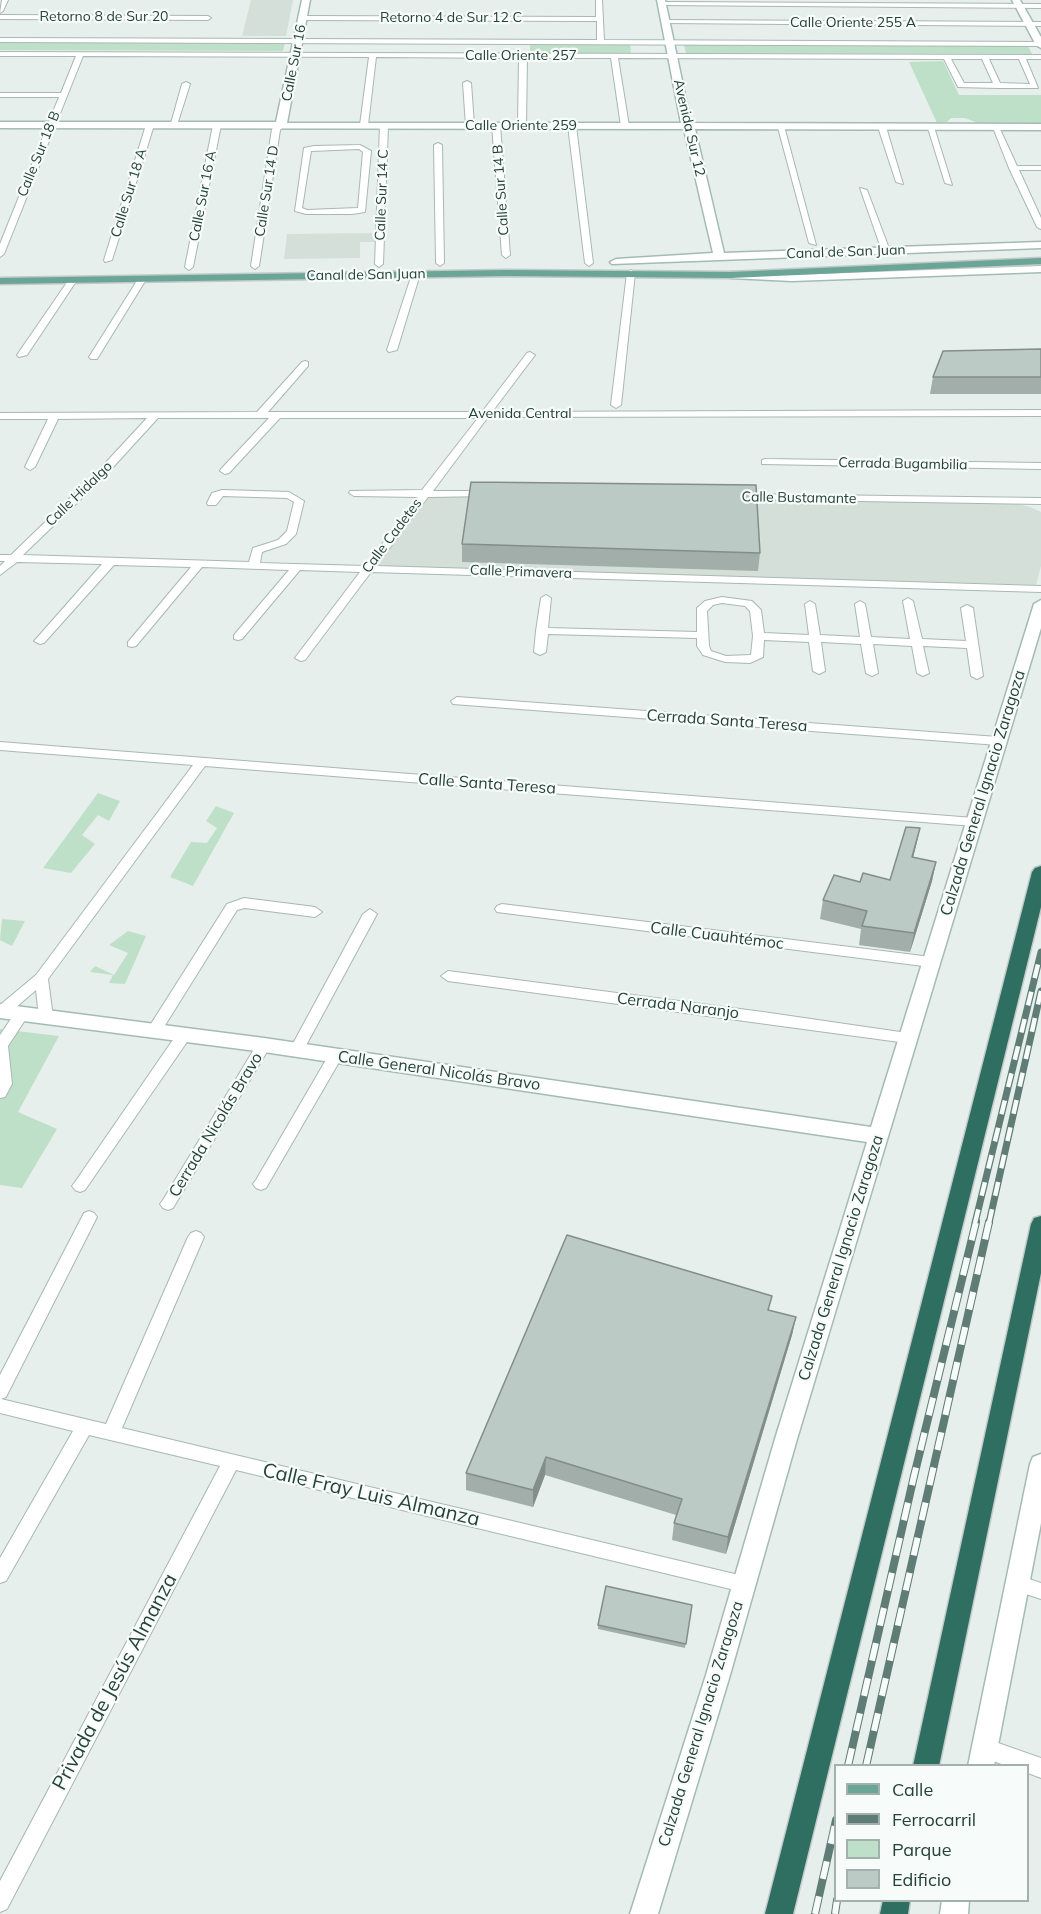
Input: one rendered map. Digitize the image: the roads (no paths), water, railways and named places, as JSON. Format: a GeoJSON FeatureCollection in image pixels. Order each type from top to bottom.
{"type":"FeatureCollection","features":[{"type":"Feature","properties":{"kind":"highway"},"geometry":{"type":"LineString","coordinates":[[779,1914],[1041,872]]}},
{"type":"Feature","properties":{"kind":"highway"},"geometry":{"type":"LineString","coordinates":[[926,1764],[1041,1224]]}},
{"type":"Feature","properties":{"kind":"main road","name":"Canal de San Juan"},"geometry":{"type":"LineString","coordinates":[[0,270],[189,267],[256,263],[589,262],[714,267],[852,268],[1041,261]]}},
{"type":"Feature","properties":{"kind":"main road","name":"Canal de San Juan"},"geometry":{"type":"LineString","coordinates":[[0,281],[416,274],[731,275],[852,268]]}},
{"type":"Feature","properties":{"kind":"street"},"geometry":{"type":"LineString","coordinates":[[0,11],[5,0]]}},
{"type":"Feature","properties":{"kind":"street","name":"Calle Sur 16"},"geometry":{"type":"LineString","coordinates":[[281,125],[306,0]]}},
{"type":"Feature","properties":{"kind":"street"},"geometry":{"type":"LineString","coordinates":[[599,0],[601,42]]}},
{"type":"Feature","properties":{"kind":"street"},"geometry":{"type":"LineString","coordinates":[[661,2],[1018,3],[1041,6]]}},
{"type":"Feature","properties":{"kind":"street","name":"Avenida Sur 12"},"geometry":{"type":"LineString","coordinates":[[661,2],[687,126],[690,130],[719,256]]}},
{"type":"Feature","properties":{"kind":"street"},"geometry":{"type":"LineString","coordinates":[[1018,3],[1041,44]]}},
{"type":"Feature","properties":{"kind":"street","name":"Retorno 8 de Sur 20"},"geometry":{"type":"LineString","coordinates":[[0,17],[208,18]]}},
{"type":"Feature","properties":{"kind":"street","name":"Retorno 4 de Sur 12 C"},"geometry":{"type":"LineString","coordinates":[[303,18],[599,19]]}},
{"type":"Feature","properties":{"kind":"street","name":"Calle Oriente 255 A"},"geometry":{"type":"LineString","coordinates":[[665,22],[1041,24]]}},
{"type":"Feature","properties":{"kind":"street","name":"Calle Oriente 257"},"geometry":{"type":"LineString","coordinates":[[0,40],[1041,44]]}},
{"type":"Feature","properties":{"kind":"street","name":"Calle Oriente 257"},"geometry":{"type":"LineString","coordinates":[[0,54],[1041,57]]}},
{"type":"Feature","properties":{"kind":"street","name":"Calle Sur 18 B"},"geometry":{"type":"LineString","coordinates":[[0,254],[80,55]]}},
{"type":"Feature","properties":{"kind":"street"},"geometry":{"type":"LineString","coordinates":[[364,125],[373,55]]}},
{"type":"Feature","properties":{"kind":"street"},"geometry":{"type":"LineString","coordinates":[[522,125],[523,56]]}},
{"type":"Feature","properties":{"kind":"street"},"geometry":{"type":"LineString","coordinates":[[614,56],[625,126]]}},
{"type":"Feature","properties":{"kind":"street"},"geometry":{"type":"LineString","coordinates":[[946,57],[961,86],[1035,86],[1022,57]]}},
{"type":"Feature","properties":{"kind":"street"},"geometry":{"type":"LineString","coordinates":[[985,57],[998,86]]}},
{"type":"Feature","properties":{"kind":"street"},"geometry":{"type":"LineString","coordinates":[[1030,74],[1041,74]]}},
{"type":"Feature","properties":{"kind":"street"},"geometry":{"type":"LineString","coordinates":[[466,83],[470,125]]}},
{"type":"Feature","properties":{"kind":"street"},"geometry":{"type":"LineString","coordinates":[[173,125],[186,84]]}},
{"type":"Feature","properties":{"kind":"street"},"geometry":{"type":"LineString","coordinates":[[968,94],[1041,94]]}},
{"type":"Feature","properties":{"kind":"street"},"geometry":{"type":"LineString","coordinates":[[0,95],[63,95]]}},
{"type":"Feature","properties":{"kind":"street","name":"Calle Oriente 259"},"geometry":{"type":"LineString","coordinates":[[0,125],[1041,128]]}},
{"type":"Feature","properties":{"kind":"street","name":"Calle Sur 18 A"},"geometry":{"type":"LineString","coordinates":[[108,260],[150,125]]}},
{"type":"Feature","properties":{"kind":"street","name":"Calle Sur 16 A"},"geometry":{"type":"LineString","coordinates":[[189,267],[217,125]]}},
{"type":"Feature","properties":{"kind":"street","name":"Calle Sur 14 D"},"geometry":{"type":"LineString","coordinates":[[256,263],[276,129],[281,125]]}},
{"type":"Feature","properties":{"kind":"street","name":"Calle Sur 14 C"},"geometry":{"type":"LineString","coordinates":[[379,264],[384,125]]}},
{"type":"Feature","properties":{"kind":"street","name":"Calle Sur 14 B"},"geometry":{"type":"LineString","coordinates":[[496,125],[506,255]]}},
{"type":"Feature","properties":{"kind":"street"},"geometry":{"type":"LineString","coordinates":[[572,126],[589,262]]}},
{"type":"Feature","properties":{"kind":"street"},"geometry":{"type":"LineString","coordinates":[[780,126],[813,243]]}},
{"type":"Feature","properties":{"kind":"street"},"geometry":{"type":"LineString","coordinates":[[882,127],[900,182]]}},
{"type":"Feature","properties":{"kind":"street"},"geometry":{"type":"LineString","coordinates":[[930,127],[949,183]]}},
{"type":"Feature","properties":{"kind":"street"},"geometry":{"type":"LineString","coordinates":[[995,127],[1041,227]]}},
{"type":"Feature","properties":{"kind":"street"},"geometry":{"type":"LineString","coordinates":[[438,145],[440,263]]}},
{"type":"Feature","properties":{"kind":"street"},"geometry":{"type":"LineString","coordinates":[[308,148],[365,148],[365,185],[360,211],[306,212],[298,208],[308,148]]}},
{"type":"Feature","properties":{"kind":"street"},"geometry":{"type":"LineString","coordinates":[[1013,168],[1041,168]]}},
{"type":"Feature","properties":{"kind":"street"},"geometry":{"type":"LineString","coordinates":[[365,185],[382,185]]}},
{"type":"Feature","properties":{"kind":"street"},"geometry":{"type":"LineString","coordinates":[[863,190],[886,251]]}},
{"type":"Feature","properties":{"kind":"street"},"geometry":{"type":"LineString","coordinates":[[1031,204],[1041,204]]}},
{"type":"Feature","properties":{"kind":"street","name":"Canal de San Juan"},"geometry":{"type":"LineString","coordinates":[[616,262],[719,256],[1041,245]]}},
{"type":"Feature","properties":{"kind":"street","name":"Canal de San Juan"},"geometry":{"type":"LineString","coordinates":[[731,275],[792,278],[1041,269]]}},
{"type":"Feature","properties":{"kind":"street"},"geometry":{"type":"LineString","coordinates":[[616,405],[631,273]]}},
{"type":"Feature","properties":{"kind":"street"},"geometry":{"type":"LineString","coordinates":[[392,350],[416,274]]}},
{"type":"Feature","properties":{"kind":"street"},"geometry":{"type":"LineString","coordinates":[[94,357],[143,278]]}},
{"type":"Feature","properties":{"kind":"street"},"geometry":{"type":"LineString","coordinates":[[21,355],[72,280]]}},
{"type":"Feature","properties":{"kind":"street","name":"Calle Cadetes"},"geometry":{"type":"LineString","coordinates":[[301,658],[530,355]]}},
{"type":"Feature","properties":{"kind":"street"},"geometry":{"type":"LineString","coordinates":[[261,414],[306,364]]}},
{"type":"Feature","properties":{"kind":"street","name":"Avenida Central"},"geometry":{"type":"LineString","coordinates":[[1,419],[54,416],[261,414],[1041,413]]}},
{"type":"Feature","properties":{"kind":"street"},"geometry":{"type":"LineString","coordinates":[[225,471],[278,414]]}},
{"type":"Feature","properties":{"kind":"street","name":"Calle Hidalgo"},"geometry":{"type":"LineString","coordinates":[[0,572],[101,474],[156,415]]}},
{"type":"Feature","properties":{"kind":"street"},"geometry":{"type":"LineString","coordinates":[[30,467],[54,416]]}},
{"type":"Feature","properties":{"kind":"street","name":"Cerrada Bugambilia"},"geometry":{"type":"LineString","coordinates":[[766,462],[1041,466]]}},
{"type":"Feature","properties":{"kind":"street"},"geometry":{"type":"LineString","coordinates":[[212,503],[216,495],[222,493],[289,495],[299,501],[292,532],[282,542],[257,550],[254,565]]}},
{"type":"Feature","properties":{"kind":"street"},"geometry":{"type":"LineString","coordinates":[[354,493],[495,494]]}},
{"type":"Feature","properties":{"kind":"street","name":"Calle Bustamante"},"geometry":{"type":"LineString","coordinates":[[732,497],[1041,501]]}},
{"type":"Feature","properties":{"kind":"street","name":"Calle Bustamante"},"geometry":{"type":"LineString","coordinates":[[1028,501],[1041,507]]}},
{"type":"Feature","properties":{"kind":"street","name":"Calle Primavera"},"geometry":{"type":"LineString","coordinates":[[0,558],[1041,589]]}},
{"type":"Feature","properties":{"kind":"street"},"geometry":{"type":"LineString","coordinates":[[40,641],[110,562]]}},
{"type":"Feature","properties":{"kind":"street"},"geometry":{"type":"LineString","coordinates":[[132,644],[199,564]]}},
{"type":"Feature","properties":{"kind":"street"},"geometry":{"type":"LineString","coordinates":[[238,637],[298,566]]}},
{"type":"Feature","properties":{"kind":"street"},"geometry":{"type":"LineString","coordinates":[[720,578],[722,600]]}},
{"type":"Feature","properties":{"kind":"street"},"geometry":{"type":"LineString","coordinates":[[540,652],[546,598]]}},
{"type":"Feature","properties":{"kind":"street"},"geometry":{"type":"LineString","coordinates":[[722,600],[743,602],[751,606],[757,615],[759,656],[750,660],[714,657],[707,653],[702,635],[701,610],[704,605],[722,600]]}},
{"type":"Feature","properties":{"kind":"street"},"geometry":{"type":"LineString","coordinates":[[908,601],[923,673]]}},
{"type":"Feature","properties":{"kind":"street"},"geometry":{"type":"LineString","coordinates":[[810,604],[819,671]]}},
{"type":"Feature","properties":{"kind":"street"},"geometry":{"type":"LineString","coordinates":[[860,604],[872,673]]}},
{"type":"Feature","properties":{"kind":"street","name":"Calzada General Ignacio Zaragoza"},"geometry":{"type":"LineString","coordinates":[[644,1914],[1041,604]]}},
{"type":"Feature","properties":{"kind":"street"},"geometry":{"type":"LineString","coordinates":[[967,608],[977,676]]}},
{"type":"Feature","properties":{"kind":"street"},"geometry":{"type":"LineString","coordinates":[[542,631],[702,635]]}},
{"type":"Feature","properties":{"kind":"street"},"geometry":{"type":"LineString","coordinates":[[759,636],[972,645]]}},
{"type":"Feature","properties":{"kind":"street","name":"Cerrada Santa Teresa"},"geometry":{"type":"LineString","coordinates":[[457,701],[998,741]]}},
{"type":"Feature","properties":{"kind":"street","name":"Calle Santa Teresa"},"geometry":{"type":"LineString","coordinates":[[0,746],[974,822]]}},
{"type":"Feature","properties":{"kind":"street"},"geometry":{"type":"LineString","coordinates":[[1,1011],[41,978],[202,762]]}},
{"type":"Feature","properties":{"kind":"street"},"geometry":{"type":"LineString","coordinates":[[154,1031],[231,907],[244,903],[315,912]]}},
{"type":"Feature","properties":{"kind":"street","name":"Calle Cuauhtémoc"},"geometry":{"type":"LineString","coordinates":[[502,909],[931,962]]}},
{"type":"Feature","properties":{"kind":"street"},"geometry":{"type":"LineString","coordinates":[[296,1051],[370,914]]}},
{"type":"Feature","properties":{"kind":"street","name":"Cerrada Naranjo"},"geometry":{"type":"LineString","coordinates":[[448,976],[908,1038]]}},
{"type":"Feature","properties":{"kind":"street"},"geometry":{"type":"LineString","coordinates":[[41,978],[46,1017]]}},
{"type":"Feature","properties":{"kind":"street","name":"Calle General Nicolás Bravo"},"geometry":{"type":"LineString","coordinates":[[1,1011],[636,1099],[878,1136]]}},
{"type":"Feature","properties":{"kind":"street"},"geometry":{"type":"LineString","coordinates":[[0,1093],[5,1084],[1,1045],[22,1014]]}},
{"type":"Feature","properties":{"kind":"street"},"geometry":{"type":"LineString","coordinates":[[80,1186],[184,1035]]}},
{"type":"Feature","properties":{"kind":"street","name":"Cerrada Nicolás Bravo"},"geometry":{"type":"LineString","coordinates":[[168,1204],[264,1046]]}},
{"type":"Feature","properties":{"kind":"street"},"geometry":{"type":"LineString","coordinates":[[261,1184],[335,1057]]}},
{"type":"Feature","properties":{"kind":"street"},"geometry":{"type":"LineString","coordinates":[[0,1392],[89,1216]]}},
{"type":"Feature","properties":{"kind":"street"},"geometry":{"type":"LineString","coordinates":[[111,1433],[196,1237]]}},
{"type":"Feature","properties":{"kind":"street","name":"Calle Fray Luis Almanza"},"geometry":{"type":"LineString","coordinates":[[0,1406],[743,1584]]}},
{"type":"Feature","properties":{"kind":"street"},"geometry":{"type":"LineString","coordinates":[[0,1575],[84,1426]]}},
{"type":"Feature","properties":{"kind":"street","name":"Privada de Jesús Almanza"},"geometry":{"type":"LineString","coordinates":[[0,1902],[231,1462]]}},
{"type":"Feature","properties":{"kind":"street"},"geometry":{"type":"LineString","coordinates":[[1020,1764],[982,1757],[1041,1464]]}},
{"type":"Feature","properties":{"kind":"street"},"geometry":{"type":"LineString","coordinates":[[1017,1584],[1041,1591]]}},
{"type":"Feature","properties":{"kind":"railway"},"geometry":{"type":"LineString","coordinates":[[975,1223],[1041,952]]}},
{"type":"Feature","properties":{"kind":"railway"},"geometry":{"type":"LineString","coordinates":[[989,1223],[1041,991]]}},
{"type":"Feature","properties":{"kind":"railway"},"geometry":{"type":"LineString","coordinates":[[848,1764],[914,1476],[976,1222]]}},
{"type":"Feature","properties":{"kind":"railway"},"geometry":{"type":"LineString","coordinates":[[866,1764],[989,1222]]}},
{"type":"Feature","properties":{"kind":"railway"},"geometry":{"type":"LineString","coordinates":[[815,1914],[834,1829]]}},
{"type":"Feature","properties":{"kind":"railway"},"geometry":{"type":"LineString","coordinates":[[835,1914],[837,1902]]}}]}
